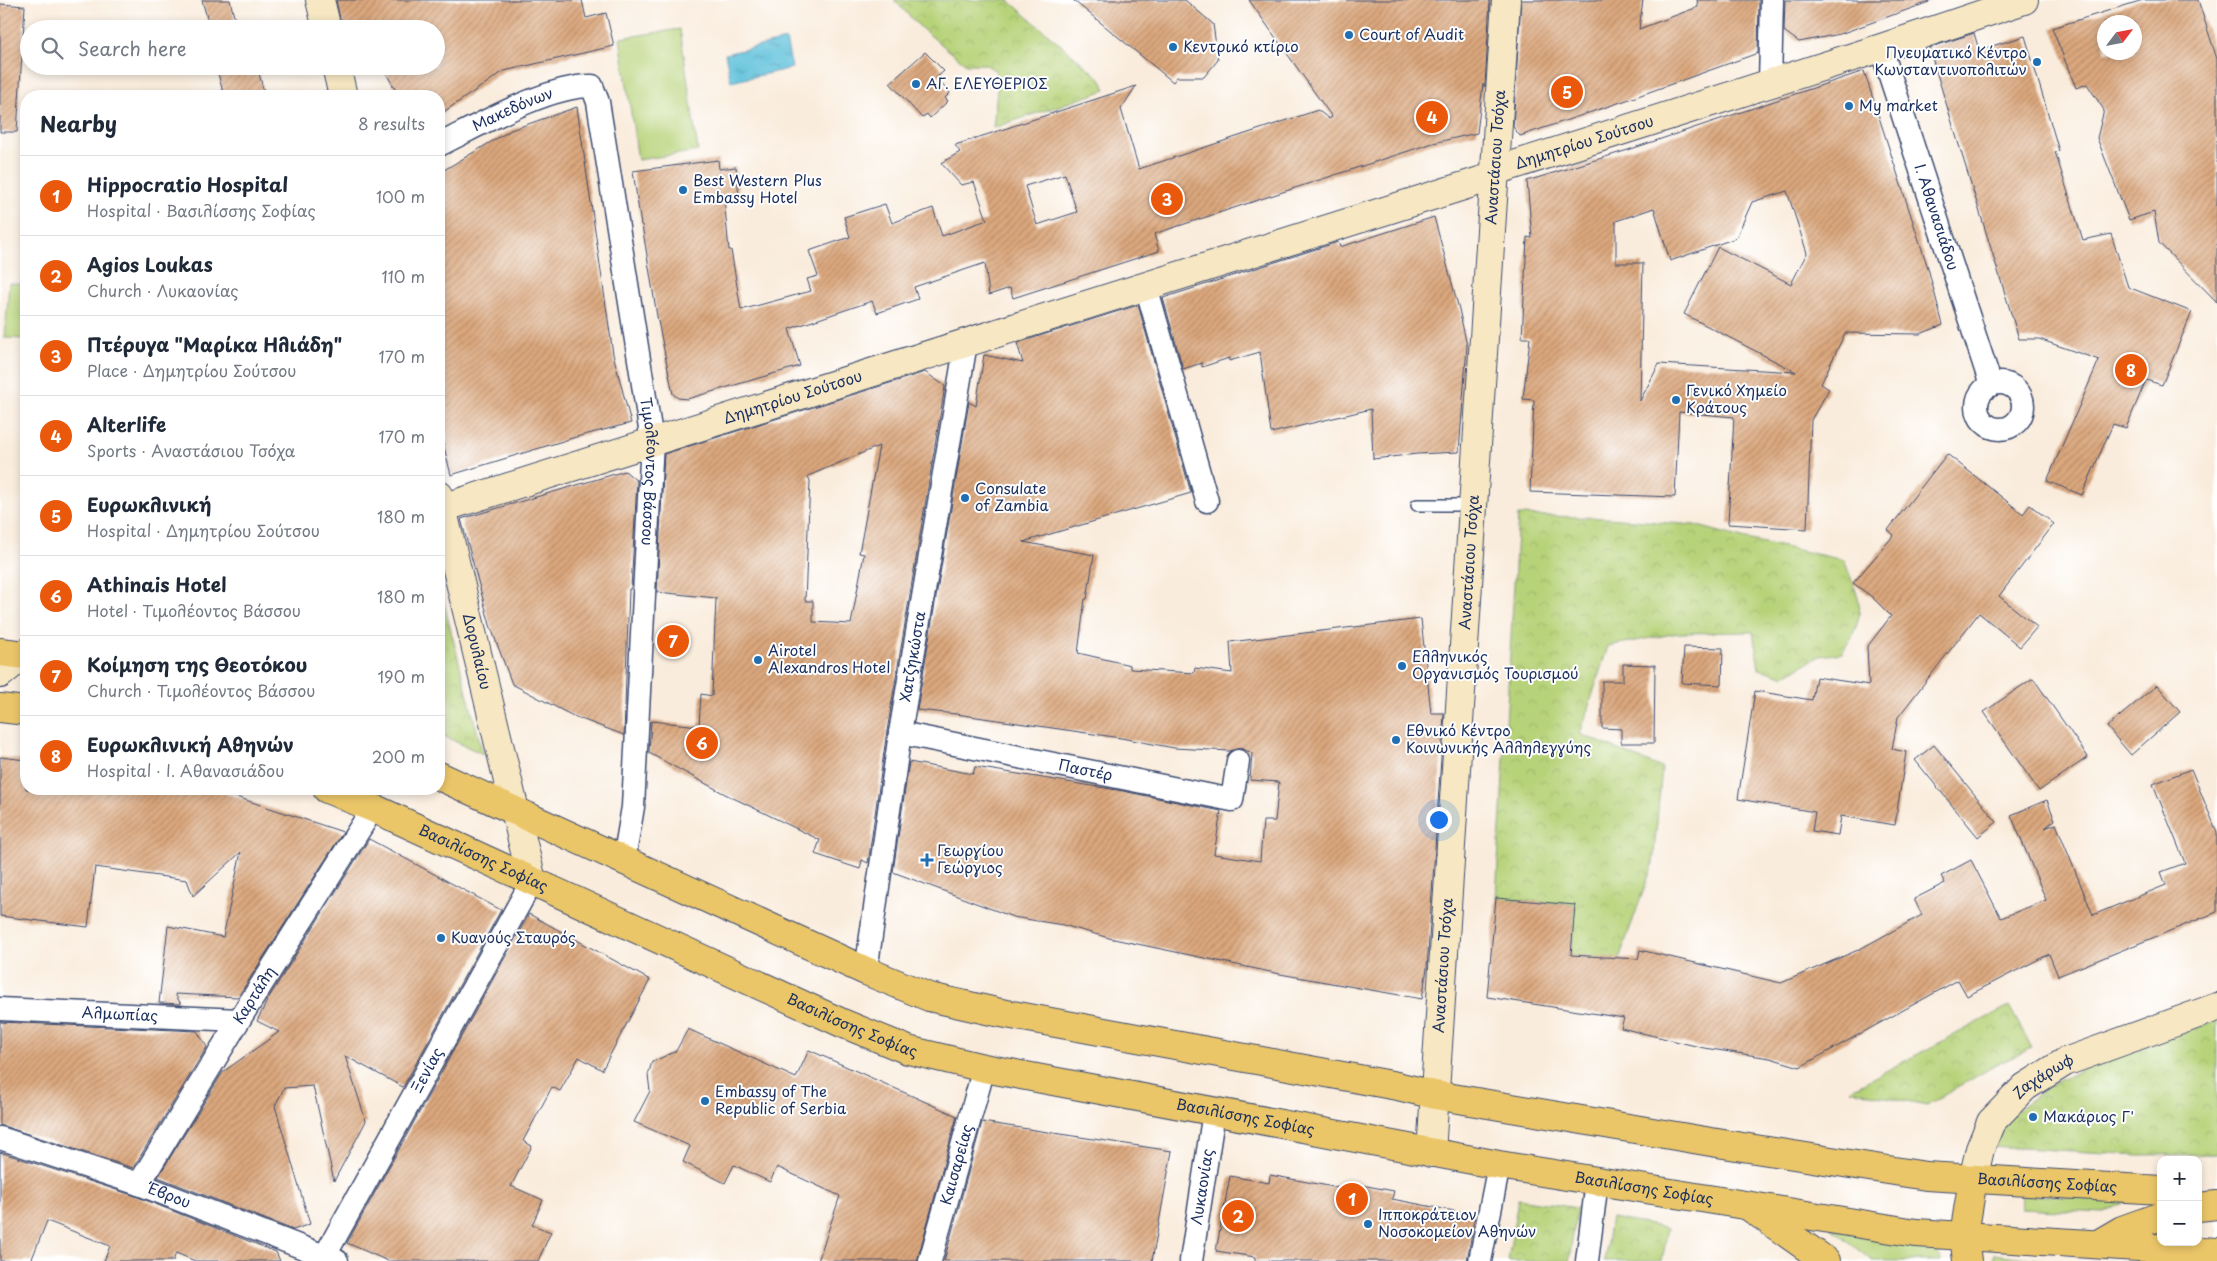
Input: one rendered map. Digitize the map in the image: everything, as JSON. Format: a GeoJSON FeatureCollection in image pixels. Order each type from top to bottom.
{"type":"FeatureCollection","features":[{"type":"Feature","properties":{"kind":"main road"},"geometry":{"type":"LineString","coordinates":[[0,708],[20,710]]}},
{"type":"Feature","properties":{"kind":"main road","name":"Βασιλίσσης Σοφίας"},"geometry":{"type":"LineString","coordinates":[[445,779],[866,971],[929,997],[996,1012],[1396,1086],[1435,1095],[1926,1176],[2157,1190]]}},
{"type":"Feature","properties":{"kind":"main road","name":"Βασιλίσσης Σοφίας"},"geometry":{"type":"LineString","coordinates":[[342,795],[842,1023],[908,1050],[984,1068],[1431,1153],[1916,1232],[1965,1248],[2091,1252],[2217,1252]]}},
{"type":"Feature","properties":{"kind":"main road","name":"Ζαχάρωφ"},"geometry":{"type":"LineString","coordinates":[[1965,1248],[1973,1179]]}},
{"type":"Feature","properties":{"kind":"main road"},"geometry":{"type":"LineString","coordinates":[[2202,1192],[2217,1194]]}},
{"type":"Feature","properties":{"kind":"main road"},"geometry":{"type":"LineString","coordinates":[[1745,1204],[1826,1261]]}},
{"type":"Feature","properties":{"kind":"main road"},"geometry":{"type":"LineString","coordinates":[[2202,1206],[2217,1204]]}},
{"type":"Feature","properties":{"kind":"main road"},"geometry":{"type":"LineString","coordinates":[[2091,1252],[2122,1230],[2157,1217]]}},
{"type":"Feature","properties":{"kind":"street"},"geometry":{"type":"LineString","coordinates":[[320,0],[325,20]]}},
{"type":"Feature","properties":{"kind":"street","name":"Αναστάσιου Τσόχα"},"geometry":{"type":"LineString","coordinates":[[1431,1153],[1506,0]]}},
{"type":"Feature","properties":{"kind":"street"},"geometry":{"type":"LineString","coordinates":[[1770,83],[1772,0]]}},
{"type":"Feature","properties":{"kind":"street","name":"Δημητρίου Σούτσου"},"geometry":{"type":"LineString","coordinates":[[445,503],[652,441],[1489,178],[1495,171],[1881,48],[2024,0]]}},
{"type":"Feature","properties":{"kind":"street","name":"Ι. Αθανασιάδου"},"geometry":{"type":"LineString","coordinates":[[1881,48],[1991,385]]}},
{"type":"Feature","properties":{"kind":"street"},"geometry":{"type":"LineString","coordinates":[[338,75],[342,90]]}},
{"type":"Feature","properties":{"kind":"street","name":"Μακεδόνων"},"geometry":{"type":"LineString","coordinates":[[445,142],[504,113],[536,100],[576,86],[592,86]]}},
{"type":"Feature","properties":{"kind":"street","name":"Τιμολέοντος Βάσσου"},"geometry":{"type":"LineString","coordinates":[[592,86],[598,102],[652,441],[633,807],[624,860]]}},
{"type":"Feature","properties":{"kind":"street"},"geometry":{"type":"LineString","coordinates":[[1146,286],[1207,500]]}},
{"type":"Feature","properties":{"kind":"street","name":"Χατζηκώστα"},"geometry":{"type":"LineString","coordinates":[[866,971],[900,733],[966,343]]}},
{"type":"Feature","properties":{"kind":"street","name":"Δορυλαίου"},"geometry":{"type":"LineString","coordinates":[[445,525],[532,881]]}},
{"type":"Feature","properties":{"kind":"street"},"geometry":{"type":"LineString","coordinates":[[0,674],[19,654]]}},
{"type":"Feature","properties":{"kind":"street","name":"Παστέρ"},"geometry":{"type":"LineString","coordinates":[[900,733],[1232,800],[1238,761]]}},
{"type":"Feature","properties":{"kind":"street","name":"Καρτάλη"},"geometry":{"type":"LineString","coordinates":[[138,1184],[373,808]]}},
{"type":"Feature","properties":{"kind":"street","name":"Ξενίας"},"geometry":{"type":"LineString","coordinates":[[328,1259],[532,881]]}},
{"type":"Feature","properties":{"kind":"street","name":"Ζαχάρωφ"},"geometry":{"type":"LineString","coordinates":[[1973,1179],[1980,1149],[1991,1122],[2025,1087],[2065,1062],[2217,1007]]}},
{"type":"Feature","properties":{"kind":"street","name":"Αλμωπίας"},"geometry":{"type":"LineString","coordinates":[[0,1009],[239,1020]]}},
{"type":"Feature","properties":{"kind":"street","name":"Καισαρείας"},"geometry":{"type":"LineString","coordinates":[[930,1261],[984,1068]]}},
{"type":"Feature","properties":{"kind":"street","name":"Λυκαονίας"},"geometry":{"type":"LineString","coordinates":[[1191,1261],[1214,1112]]}},
{"type":"Feature","properties":{"kind":"street","name":"Έβρου"},"geometry":{"type":"LineString","coordinates":[[0,1138],[138,1184],[328,1259]]}},
{"type":"Feature","properties":{"kind":"street"},"geometry":{"type":"LineString","coordinates":[[1480,1261],[1499,1165]]}},
{"type":"Feature","properties":{"kind":"street"},"geometry":{"type":"LineString","coordinates":[[1587,1261],[1597,1181]]}},
{"type":"Feature","properties":{"kind":"lane"},"geometry":{"type":"LineString","coordinates":[[1417,506],[1473,505]]}},
{"type":"Feature","properties":{"kind":"green space"},"geometry":{"type":"Polygon","coordinates":[[[894,0],[1008,0],[1102,80],[1106,90],[993,128],[997,90],[996,71],[985,64],[966,64],[921,28],[894,0]]]}},
{"type":"Feature","properties":{"kind":"green space"},"geometry":{"type":"Polygon","coordinates":[[[680,29],[698,151],[638,160],[620,38],[680,29]]]}},
{"type":"Feature","properties":{"kind":"green space"},"geometry":{"type":"Polygon","coordinates":[[[9,283],[20,284],[20,339],[5,338],[9,283]]]}},
{"type":"Feature","properties":{"kind":"green space"},"geometry":{"type":"Polygon","coordinates":[[[1518,515],[1607,518],[1694,525],[1746,539],[1844,560],[1858,598],[1860,607],[1859,617],[1851,639],[1842,653],[1820,656],[1783,676],[1759,669],[1753,632],[1678,633],[1608,646],[1580,734],[1662,768],[1653,864],[1619,959],[1571,955],[1575,905],[1496,898],[1518,515]]]}},
{"type":"Feature","properties":{"kind":"green space"},"geometry":{"type":"Polygon","coordinates":[[[445,608],[483,754],[445,737],[445,608]]]}},
{"type":"Feature","properties":{"kind":"green space"},"geometry":{"type":"Polygon","coordinates":[[[2009,1006],[2032,1048],[1996,1065],[1927,1105],[1850,1090],[2009,1006]]]}},
{"type":"Feature","properties":{"kind":"green space"},"geometry":{"type":"Polygon","coordinates":[[[2217,1020],[2217,1154],[2140,1155],[1988,1146],[2013,1113],[2049,1086],[2076,1072],[2217,1020]]]}},
{"type":"Feature","properties":{"kind":"green space"},"geometry":{"type":"Polygon","coordinates":[[[2022,1195],[2132,1199],[2104,1213],[2021,1209],[2022,1195]]]}},
{"type":"Feature","properties":{"kind":"green space"},"geometry":{"type":"Polygon","coordinates":[[[1518,1199],[1577,1208],[1569,1261],[1508,1261],[1518,1199]]]}},
{"type":"Feature","properties":{"kind":"green space"},"geometry":{"type":"Polygon","coordinates":[[[1611,1218],[1668,1228],[1662,1261],[1604,1261],[1611,1218]]]}},
{"type":"Feature","properties":{"kind":"green space"},"geometry":{"type":"Polygon","coordinates":[[[1831,1228],[1937,1248],[1940,1261],[1872,1261],[1831,1228]]]}},
{"type":"Feature","properties":{"kind":"green space"},"geometry":{"type":"Polygon","coordinates":[[[1994,1254],[2051,1261],[1994,1261],[1994,1254]]]}},
{"type":"Feature","properties":{"kind":"water"},"geometry":{"type":"Polygon","coordinates":[[[786,40],[792,68],[731,82],[725,54],[786,40]]]}},
{"type":"Feature","properties":{"kind":"building"},"geometry":{"type":"Polygon","coordinates":[[[202,0],[230,0],[235,20],[208,20],[202,0]]]}},
{"type":"Feature","properties":{"kind":"building"},"geometry":{"type":"Polygon","coordinates":[[[336,0],[582,0],[586,18],[606,13],[614,46],[504,71],[445,111],[445,90],[396,90],[387,75],[445,75],[445,20],[340,20],[336,0]]]}},
{"type":"Feature","properties":{"kind":"building","name":"Κεντρικό κτίριο"},"geometry":{"type":"Polygon","coordinates":[[[1073,0],[1185,0],[1213,24],[1218,60],[1204,77],[1177,77],[1173,82],[1073,0]]]}},
{"type":"Feature","properties":{"kind":"building"},"geometry":{"type":"Polygon","coordinates":[[[1249,0],[1490,0],[1485,87],[1483,84],[1477,133],[1433,143],[1154,234],[1159,251],[1013,298],[1010,288],[989,295],[985,263],[914,287],[918,299],[877,313],[872,301],[789,329],[800,366],[687,399],[678,398],[673,394],[657,316],[633,171],[718,160],[719,169],[736,167],[739,196],[724,198],[729,250],[731,250],[741,310],[811,291],[807,279],[818,276],[809,251],[850,237],[844,217],[885,204],[892,223],[933,208],[942,236],[987,220],[974,182],[961,185],[941,163],[960,152],[955,145],[1136,86],[1121,109],[1139,169],[1318,110],[1329,119],[1332,117],[1249,0]],[[1065,174],[1025,186],[1037,225],[1077,212],[1065,174]]]}},
{"type":"Feature","properties":{"kind":"building"},"geometry":{"type":"Polygon","coordinates":[[[1521,0],[1643,0],[1639,29],[1698,7],[1697,0],[1759,0],[1758,53],[1520,136],[1513,127],[1521,0]]]}},
{"type":"Feature","properties":{"kind":"building"},"geometry":{"type":"Polygon","coordinates":[[[1785,0],[1928,0],[1929,2],[1840,34],[1799,42],[1784,31],[1785,0]]]}},
{"type":"Feature","properties":{"kind":"building"},"geometry":{"type":"Polygon","coordinates":[[[2143,0],[2198,0],[2217,59],[2217,302],[2159,243],[2154,212],[2129,220],[2097,138],[2104,110],[2087,84],[2076,88],[2052,28],[2143,0]]]}},
{"type":"Feature","properties":{"kind":"building"},"geometry":{"type":"Polygon","coordinates":[[[0,4],[25,6],[24,20],[20,20],[21,75],[17,132],[0,132],[0,4]]]}},
{"type":"Feature","properties":{"kind":"building"},"geometry":{"type":"Polygon","coordinates":[[[1974,33],[1979,50],[2025,36],[2059,151],[2055,152],[2083,240],[2111,234],[2128,287],[2192,312],[2162,385],[2146,380],[2126,428],[2113,424],[2082,495],[2047,481],[2099,360],[2039,339],[2019,339],[1929,48],[1974,33]]]}},
{"type":"Feature","properties":{"kind":"building","name":"ΑΓ. ΕΛΕΥΘΕΡΙΟΣ"},"geometry":{"type":"Polygon","coordinates":[[[925,52],[944,71],[936,78],[950,93],[945,98],[948,101],[930,118],[927,114],[922,118],[890,83],[925,52]]]}},
{"type":"Feature","properties":{"kind":"building"},"geometry":{"type":"Polygon","coordinates":[[[1864,71],[1928,268],[1943,325],[1920,334],[1845,333],[1821,384],[1829,389],[1811,420],[1807,529],[1728,524],[1734,417],[1679,412],[1675,497],[1530,492],[1534,400],[1523,399],[1530,338],[1522,338],[1527,237],[1532,238],[1527,181],[1628,150],[1864,71]],[[1787,191],[1752,202],[1736,238],[1670,261],[1654,208],[1616,221],[1616,263],[1643,263],[1640,401],[1659,364],[1796,372],[1684,314],[1718,247],[1791,284],[1807,253],[1787,191]]]}},
{"type":"Feature","properties":{"kind":"building"},"geometry":{"type":"Polygon","coordinates":[[[218,75],[259,75],[263,90],[222,90],[218,75]]]}},
{"type":"Feature","properties":{"kind":"building"},"geometry":{"type":"Polygon","coordinates":[[[577,107],[613,354],[631,423],[576,437],[451,475],[445,451],[445,169],[511,130],[577,107]]]}},
{"type":"Feature","properties":{"kind":"building"},"geometry":{"type":"Polygon","coordinates":[[[1434,217],[1467,346],[1459,452],[1373,459],[1371,409],[1271,433],[1260,352],[1229,361],[1229,358],[1202,367],[1202,363],[1183,369],[1163,298],[1338,242],[1340,247],[1434,217]]]}},
{"type":"Feature","properties":{"kind":"building"},"geometry":{"type":"Polygon","coordinates":[[[1138,305],[1191,493],[1023,542],[1094,555],[1087,599],[1085,599],[1078,653],[1130,665],[1130,669],[1194,673],[1195,668],[1232,673],[1230,642],[1421,619],[1431,713],[1444,713],[1427,968],[1422,999],[1280,974],[1109,938],[1063,925],[1013,917],[893,872],[909,762],[973,774],[975,767],[1123,791],[1221,811],[1214,854],[1260,861],[1263,821],[1275,821],[1279,782],[1250,780],[1252,753],[1240,748],[1230,751],[1174,748],[1121,738],[917,710],[969,402],[976,406],[984,355],[1023,363],[1017,343],[1138,305]]]}},
{"type":"Feature","properties":{"kind":"building"},"geometry":{"type":"Polygon","coordinates":[[[925,372],[945,386],[887,731],[868,863],[862,860],[860,869],[815,854],[820,840],[725,794],[649,753],[651,721],[699,726],[701,694],[712,696],[716,598],[657,592],[664,454],[925,372]],[[879,446],[808,476],[810,481],[805,601],[813,601],[813,622],[851,624],[864,554],[859,553],[879,446]]]}},
{"type":"Feature","properties":{"kind":"building"},"geometry":{"type":"Polygon","coordinates":[[[1947,454],[2023,514],[2030,505],[2054,524],[1999,596],[2037,627],[2020,647],[1979,613],[1898,717],[1892,749],[1906,752],[1895,825],[1841,816],[1838,835],[1812,831],[1815,812],[1738,799],[1755,691],[1812,700],[1816,677],[1869,685],[1867,647],[1891,616],[1872,597],[1853,583],[1894,535],[1888,530],[1947,454]]]}},
{"type":"Feature","properties":{"kind":"building"},"geometry":{"type":"Polygon","coordinates":[[[625,471],[637,481],[631,589],[629,589],[624,735],[573,716],[512,684],[490,625],[461,519],[625,471]]]}},
{"type":"Feature","properties":{"kind":"building"},"geometry":{"type":"Polygon","coordinates":[[[1684,647],[1723,648],[1722,685],[1682,683],[1684,647]]]}},
{"type":"Feature","properties":{"kind":"building"},"geometry":{"type":"Polygon","coordinates":[[[1623,664],[1655,665],[1654,743],[1621,743],[1621,729],[1602,728],[1602,681],[1623,681],[1623,664]]]}},
{"type":"Feature","properties":{"kind":"building"},"geometry":{"type":"Polygon","coordinates":[[[2033,678],[2088,757],[2039,791],[1984,712],[2033,678]]]}},
{"type":"Feature","properties":{"kind":"building"},"geometry":{"type":"Polygon","coordinates":[[[2157,685],[2180,712],[2131,755],[2107,727],[2157,685]]]}},
{"type":"Feature","properties":{"kind":"building"},"geometry":{"type":"Polygon","coordinates":[[[1934,745],[1997,822],[1978,837],[1915,760],[1934,745]]]}},
{"type":"Feature","properties":{"kind":"building"},"geometry":{"type":"Polygon","coordinates":[[[0,757],[20,759],[20,795],[230,795],[343,832],[238,997],[175,994],[181,1004],[159,1003],[168,926],[223,937],[241,852],[193,896],[187,880],[95,867],[88,927],[0,916],[0,757]]]}},
{"type":"Feature","properties":{"kind":"building"},"geometry":{"type":"Polygon","coordinates":[[[2191,769],[2217,832],[2217,912],[2058,976],[2049,954],[1967,996],[1958,980],[1800,1067],[1770,1058],[1704,1048],[1621,1028],[1624,1018],[1487,997],[1496,898],[1575,905],[1571,955],[1638,959],[1640,950],[1781,983],[1858,950],[1922,915],[1914,899],[1945,883],[1941,876],[1971,860],[2001,918],[2046,900],[2011,815],[2047,800],[2055,820],[2045,828],[2056,824],[2093,915],[2166,885],[2161,872],[2185,863],[2153,784],[2191,769]]]}},
{"type":"Feature","properties":{"kind":"building"},"geometry":{"type":"Polygon","coordinates":[[[369,839],[501,910],[403,1087],[345,1056],[366,1121],[334,1181],[313,1086],[284,1088],[275,1106],[310,1224],[293,1230],[158,1177],[223,1072],[279,1032],[257,1021],[268,999],[369,839]]]}},
{"type":"Feature","properties":{"kind":"building"},"geometry":{"type":"Polygon","coordinates":[[[529,914],[650,980],[602,1070],[579,1057],[560,1091],[552,1087],[523,1141],[532,1146],[511,1186],[543,1200],[532,1225],[551,1232],[538,1261],[388,1261],[347,1243],[529,914]]]}},
{"type":"Feature","properties":{"kind":"building"},"geometry":{"type":"Polygon","coordinates":[[[0,1022],[197,1031],[207,1047],[133,1168],[0,1125],[0,1022]]]}},
{"type":"Feature","properties":{"kind":"building"},"geometry":{"type":"Polygon","coordinates":[[[688,1029],[796,1078],[809,1050],[957,1116],[917,1261],[818,1261],[840,1196],[777,1167],[770,1182],[734,1165],[725,1183],[683,1162],[690,1146],[634,1122],[650,1091],[648,1075],[652,1062],[676,1051],[688,1029]]]}},
{"type":"Feature","properties":{"kind":"building"},"geometry":{"type":"Polygon","coordinates":[[[982,1122],[1172,1151],[1152,1261],[944,1261],[982,1122]]]}},
{"type":"Feature","properties":{"kind":"building"},"geometry":{"type":"Polygon","coordinates":[[[0,1152],[135,1196],[276,1252],[280,1261],[195,1261],[176,1253],[173,1261],[104,1261],[110,1246],[47,1221],[31,1261],[0,1261],[0,1152]]]}},
{"type":"Feature","properties":{"kind":"building","name":"Ιπποκράτειον Νοσοκομείον Αθηνών"},"geometry":{"type":"Polygon","coordinates":[[[1270,1175],[1355,1191],[1356,1184],[1394,1191],[1392,1199],[1475,1215],[1467,1261],[1255,1261],[1255,1257],[1216,1251],[1230,1176],[1269,1183],[1270,1175]]]}},
{"type":"Feature","properties":{"kind":"place","name":"Court of Audit"},"geometry":{"type":"Point","coordinates":[1349,35]}},
{"type":"Feature","properties":{"kind":"place","name":"Κεντρικό κτίριο"},"geometry":{"type":"Point","coordinates":[1173,47]}},
{"type":"Feature","properties":{"kind":"place","name":"Πνευματικό Κέντρο Κωνσταντινοπολιτών"},"geometry":{"type":"Point","coordinates":[2037,62]}},
{"type":"Feature","properties":{"kind":"place","name":"ΑΓ. ΕΛΕΥΘΕΡΙΟΣ"},"geometry":{"type":"Point","coordinates":[916,84]}},
{"type":"Feature","properties":{"kind":"place","name":"Ευρωκλινική"},"geometry":{"type":"Point","coordinates":[1567,92]}},
{"type":"Feature","properties":{"kind":"place","name":"My market"},"geometry":{"type":"Point","coordinates":[1849,106]}},
{"type":"Feature","properties":{"kind":"place","name":"Alterlife"},"geometry":{"type":"Point","coordinates":[1432,117]}},
{"type":"Feature","properties":{"kind":"place","name":"Best Western Plus Embassy Hotel"},"geometry":{"type":"Point","coordinates":[683,190]}},
{"type":"Feature","properties":{"kind":"place","name":"Πτέρυγα \"Μαρίκα Ηλιάδη\""},"geometry":{"type":"Point","coordinates":[1167,199]}},
{"type":"Feature","properties":{"kind":"place","name":"Ευρωκλινική Αθηνών"},"geometry":{"type":"Point","coordinates":[2131,370]}},
{"type":"Feature","properties":{"kind":"place","name":"Γενικό Χημείο Κράτους"},"geometry":{"type":"Point","coordinates":[1676,400]}},
{"type":"Feature","properties":{"kind":"place","name":"Consulate of Zambia"},"geometry":{"type":"Point","coordinates":[965,498]}},
{"type":"Feature","properties":{"kind":"place","name":"Κοίμηση της Θεοτόκου"},"geometry":{"type":"Point","coordinates":[673,641]}},
{"type":"Feature","properties":{"kind":"place","name":"Airotel Alexandros Hotel"},"geometry":{"type":"Point","coordinates":[758,660]}},
{"type":"Feature","properties":{"kind":"place","name":"Ελληνικός Οργανισμός Τουρισμού"},"geometry":{"type":"Point","coordinates":[1402,666]}},
{"type":"Feature","properties":{"kind":"place","name":"Εθνικό Κέντρο Κοινωνικής Αλληλεγγύης"},"geometry":{"type":"Point","coordinates":[1396,740]}},
{"type":"Feature","properties":{"kind":"place","name":"Athinais Hotel"},"geometry":{"type":"Point","coordinates":[702,743]}},
{"type":"Feature","properties":{"kind":"place","name":"Γεωργίου Γεώργιος"},"geometry":{"type":"Point","coordinates":[927,860]}},
{"type":"Feature","properties":{"kind":"place","name":"Κυανούς Σταυρός"},"geometry":{"type":"Point","coordinates":[441,938]}},
{"type":"Feature","properties":{"kind":"place","name":"Embassy of The Republic of Serbia"},"geometry":{"type":"Point","coordinates":[705,1101]}},
{"type":"Feature","properties":{"kind":"place","name":"Μακάριος Γ'"},"geometry":{"type":"Point","coordinates":[2033,1117]}},
{"type":"Feature","properties":{"kind":"place","name":"Hippocratio Hospital"},"geometry":{"type":"Point","coordinates":[1352,1199]}},
{"type":"Feature","properties":{"kind":"place","name":"Agios Loukas"},"geometry":{"type":"Point","coordinates":[1238,1216]}},
{"type":"Feature","properties":{"kind":"place","name":"Ιπποκράτειον Νοσοκομείον Αθηνών"},"geometry":{"type":"Point","coordinates":[1368,1224]}}]}
